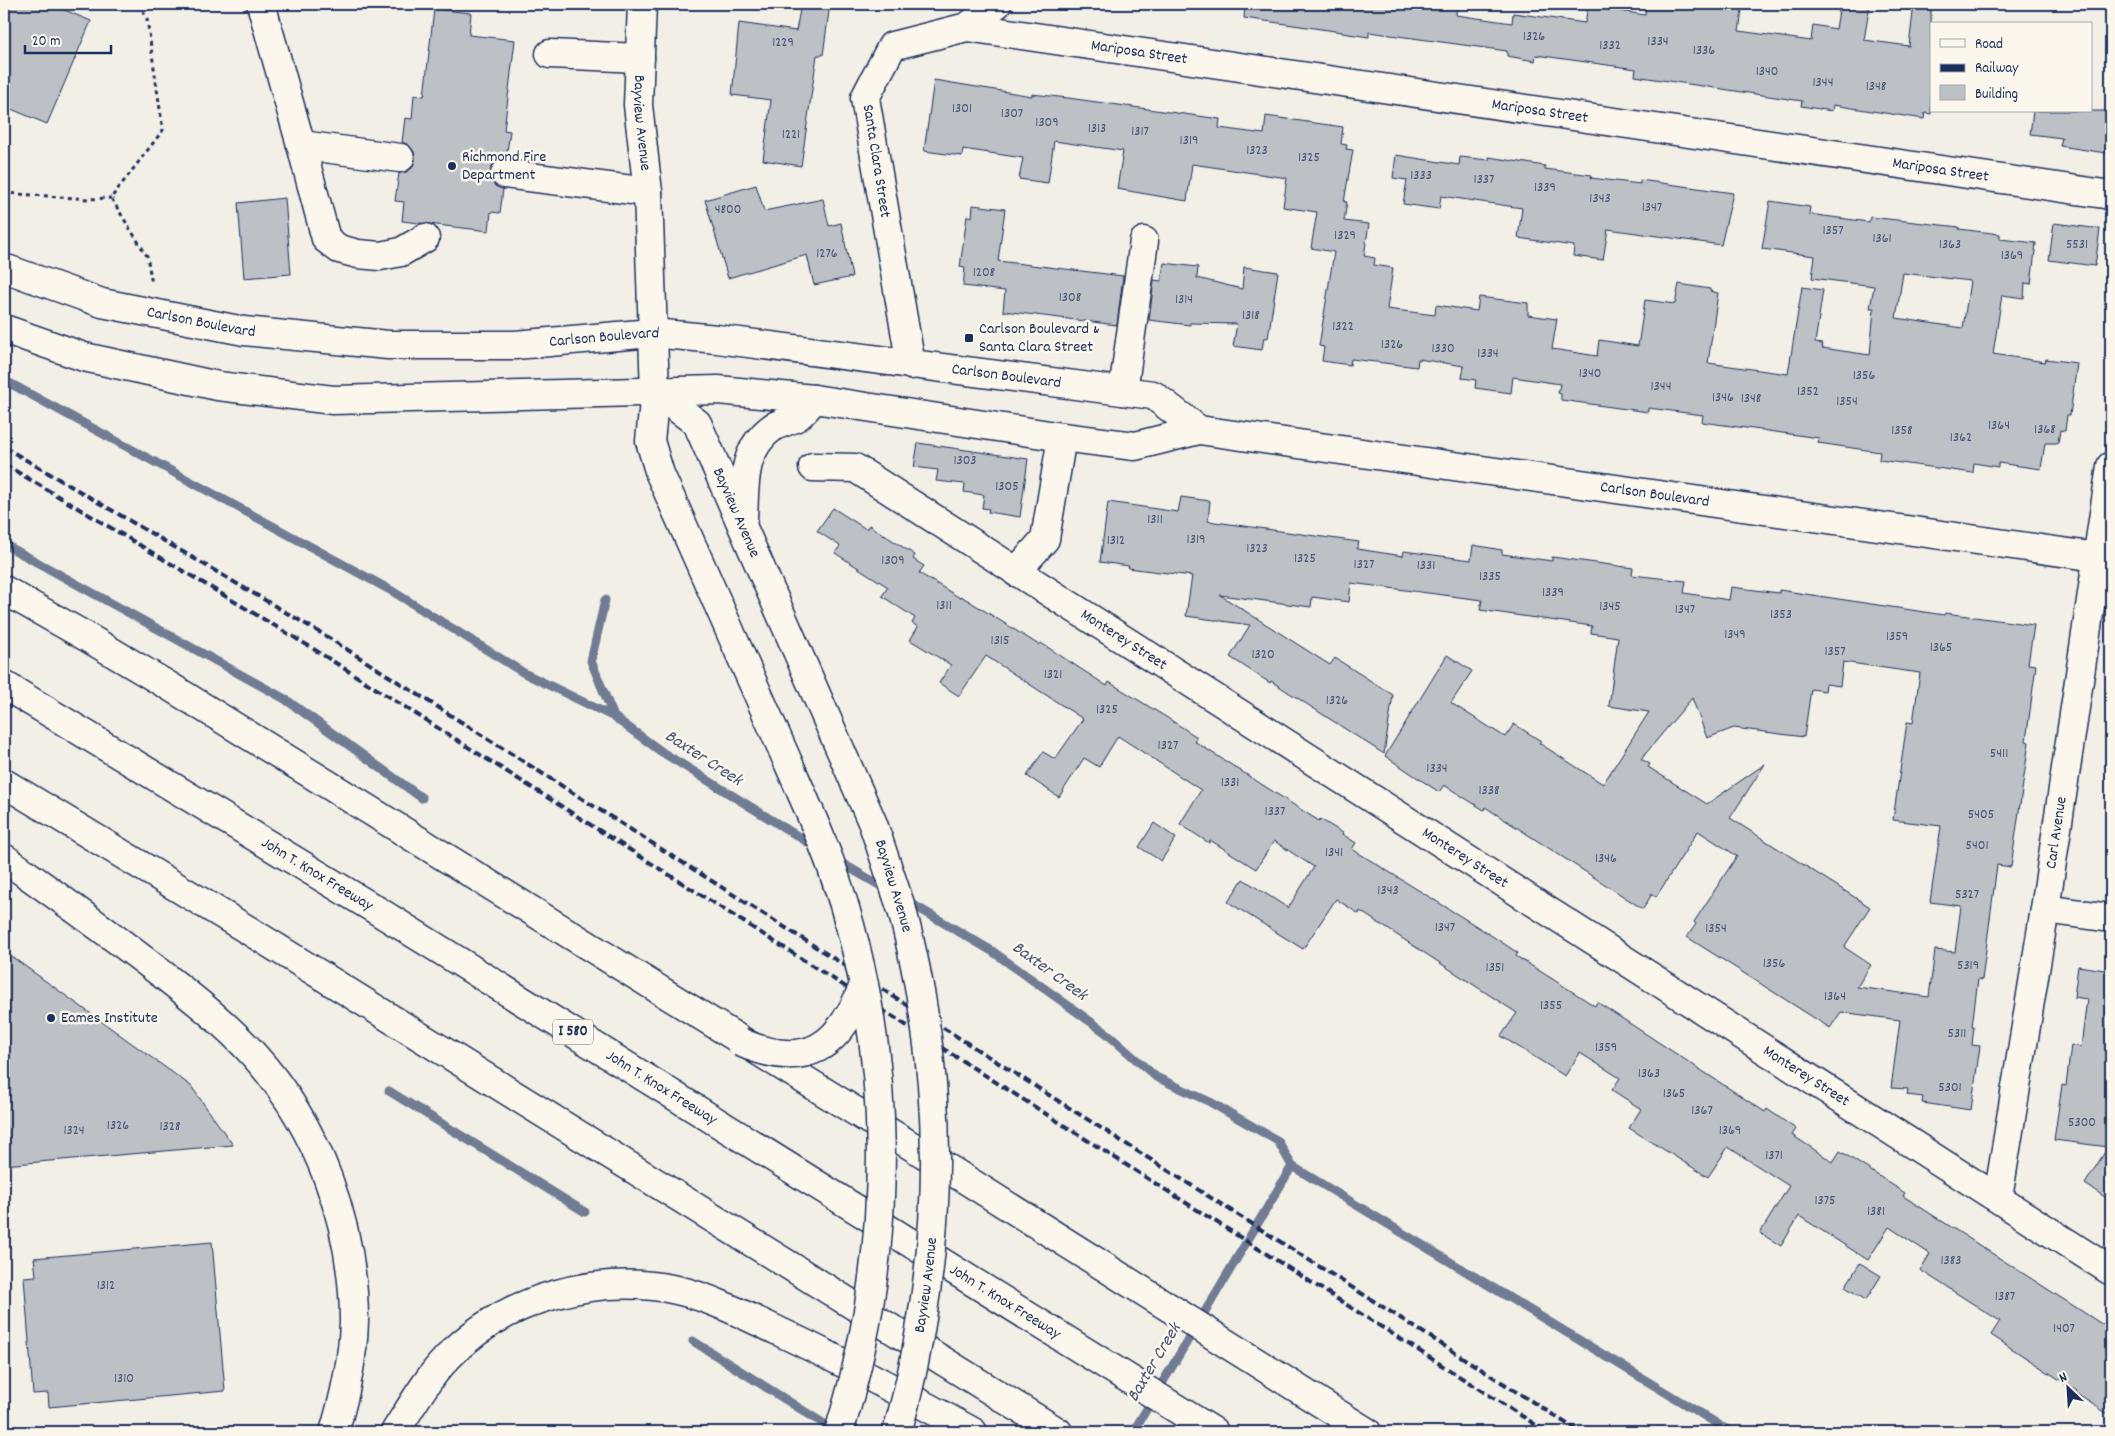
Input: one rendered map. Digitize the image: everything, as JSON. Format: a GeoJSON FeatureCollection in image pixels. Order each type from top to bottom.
{"type":"FeatureCollection","features":[{"type":"Feature","properties":{"kind":"main road"},"geometry":{"type":"LineString","coordinates":[[261,4],[326,238],[339,249],[358,254],[380,256],[402,252],[425,238]]}},
{"type":"Feature","properties":{"kind":"main road","name":"Bayview Avenue"},"geometry":{"type":"LineString","coordinates":[[642,4],[638,105],[648,192],[655,392],[650,441],[660,474],[821,839],[841,896],[864,985],[874,1045],[881,1128],[878,1236],[873,1282],[860,1358],[839,1432]]}},
{"type":"Feature","properties":{"kind":"main road","name":"Santa Clara Street"},"geometry":{"type":"LineString","coordinates":[[911,365],[865,98],[892,46],[967,27],[997,4]]}},
{"type":"Feature","properties":{"kind":"main road","name":"Mariposa Street"},"geometry":{"type":"LineString","coordinates":[[967,27],[2111,195]]}},
{"type":"Feature","properties":{"kind":"main road"},"geometry":{"type":"LineString","coordinates":[[550,54],[640,58]]}},
{"type":"Feature","properties":{"kind":"main road"},"geometry":{"type":"LineString","coordinates":[[301,145],[400,158]]}},
{"type":"Feature","properties":{"kind":"main road"},"geometry":{"type":"LineString","coordinates":[[505,174],[648,192]]}},
{"type":"Feature","properties":{"kind":"main road"},"geometry":{"type":"LineString","coordinates":[[1123,392],[1144,241]]}},
{"type":"Feature","properties":{"kind":"main road","name":"Carlson Boulevard"},"geometry":{"type":"LineString","coordinates":[[4,268],[102,303],[244,332],[388,345],[515,345],[652,333],[717,339],[1153,395],[1199,430]]}},
{"type":"Feature","properties":{"kind":"main road","name":"Carlson Boulevard"},"geometry":{"type":"LineString","coordinates":[[4,328],[84,357],[218,386],[333,400],[718,390],[814,399],[1062,437],[1135,446],[1199,430],[2105,558]]}},
{"type":"Feature","properties":{"kind":"main road","name":"Bayview Avenue"},"geometry":{"type":"LineString","coordinates":[[655,392],[697,423],[857,786],[893,880],[910,939],[925,1022],[934,1090],[937,1162],[933,1239],[926,1296],[913,1366],[896,1432]]}},
{"type":"Feature","properties":{"kind":"main road"},"geometry":{"type":"LineString","coordinates":[[742,526],[746,466],[754,447],[766,433],[784,421],[797,417],[814,399]]}},
{"type":"Feature","properties":{"kind":"main road"},"geometry":{"type":"LineString","coordinates":[[1016,572],[1045,539],[1062,437]]}},
{"type":"Feature","properties":{"kind":"main road","name":"Carl Avenue"},"geometry":{"type":"LineString","coordinates":[[1998,1198],[2044,909],[2105,558],[2111,466]]}},
{"type":"Feature","properties":{"kind":"main road","name":"Monterey Street"},"geometry":{"type":"LineString","coordinates":[[813,467],[854,468],[2111,1271]]}},
{"type":"Feature","properties":{"kind":"main road"},"geometry":{"type":"LineString","coordinates":[[4,590],[169,686],[740,1042],[937,1162],[1367,1432]]}},
{"type":"Feature","properties":{"kind":"main road","name":"John T. Knox Freeway"},"geometry":{"type":"LineString","coordinates":[[4,685],[373,908],[1214,1432]]}},
{"type":"Feature","properties":{"kind":"main road"},"geometry":{"type":"LineString","coordinates":[[4,783],[257,936],[1058,1432]]}},
{"type":"Feature","properties":{"kind":"main road"},"geometry":{"type":"LineString","coordinates":[[4,858],[146,961],[224,1024],[254,1055],[295,1111],[317,1153],[333,1194],[349,1260],[354,1322],[346,1385],[334,1432]]}},
{"type":"Feature","properties":{"kind":"main road"},"geometry":{"type":"LineString","coordinates":[[2044,909],[2111,918]]}},
{"type":"Feature","properties":{"kind":"main road"},"geometry":{"type":"LineString","coordinates":[[740,1042],[762,1051],[788,1055],[803,1053],[818,1047],[829,1041],[847,1020],[864,985]]}},
{"type":"Feature","properties":{"kind":"main road"},"geometry":{"type":"LineString","coordinates":[[395,1432],[429,1380],[448,1358],[470,1337],[496,1319],[552,1295],[584,1288],[615,1285],[647,1286],[677,1290],[708,1300],[828,1355],[973,1432]]}},
{"type":"Feature","properties":{"kind":"path"},"geometry":{"type":"LineString","coordinates":[[4,192],[89,199],[111,198],[163,130],[147,20],[139,4]]}},
{"type":"Feature","properties":{"kind":"path"},"geometry":{"type":"LineString","coordinates":[[111,198],[147,256],[157,314]]}},
{"type":"Feature","properties":{"kind":"building"},"geometry":{"type":"Polygon","coordinates":[[[4,4],[50,4],[91,21],[47,124],[4,106],[4,4]]]}},
{"type":"Feature","properties":{"kind":"building"},"geometry":{"type":"Polygon","coordinates":[[[801,4],[830,4],[823,55],[817,55],[801,166],[763,160],[771,100],[732,95],[739,23],[796,31],[801,4]]]}},
{"type":"Feature","properties":{"kind":"building"},"geometry":{"type":"Polygon","coordinates":[[[1245,4],[1457,4],[1456,15],[1512,23],[1513,13],[1585,23],[1588,6],[1645,15],[1646,4],[1743,4],[1739,31],[1811,41],[1813,25],[1836,29],[1840,4],[1870,4],[1864,40],[1909,46],[1914,4],[1931,4],[1931,114],[1925,113],[1924,119],[1833,105],[1832,111],[1801,106],[1802,101],[1635,76],[1636,69],[1536,55],[1535,61],[1507,56],[1507,51],[1369,32],[1369,37],[1244,18],[1245,4]]]}},
{"type":"Feature","properties":{"kind":"building"},"geometry":{"type":"Polygon","coordinates":[[[434,9],[471,13],[469,35],[515,40],[504,130],[510,131],[506,158],[493,164],[490,173],[491,180],[495,186],[503,189],[500,213],[491,212],[489,231],[402,221],[404,202],[395,201],[399,173],[406,172],[412,168],[415,161],[414,152],[409,145],[402,142],[405,118],[412,119],[414,95],[424,96],[434,9]]]}},
{"type":"Feature","properties":{"kind":"building"},"geometry":{"type":"Polygon","coordinates":[[[934,80],[1032,96],[1032,94],[1068,98],[1220,119],[1219,128],[1264,134],[1266,116],[1343,127],[1341,144],[1347,145],[1346,149],[1353,150],[1344,202],[1347,202],[1344,221],[1369,224],[1364,256],[1375,258],[1374,265],[1393,268],[1387,309],[1435,315],[1436,305],[1477,311],[1479,297],[1528,303],[1528,315],[1557,319],[1552,349],[1597,356],[1599,340],[1638,346],[1645,300],[1675,304],[1679,284],[1710,289],[1710,291],[1718,293],[1708,363],[1788,374],[1802,287],[1823,290],[1815,343],[1823,344],[1822,348],[1870,355],[1874,308],[1870,308],[1874,286],[1812,278],[1815,256],[1762,249],[1770,201],[1810,207],[1809,214],[1869,222],[1870,217],[1959,227],[1959,229],[2000,234],[2000,239],[2036,243],[2031,284],[2025,283],[2024,298],[2002,295],[1993,354],[2045,362],[2046,359],[2077,363],[2070,415],[2067,415],[2065,431],[2060,430],[2058,443],[2045,443],[2041,469],[1998,463],[1998,467],[1974,463],[1973,473],[1879,460],[1880,452],[1818,443],[1819,438],[1702,422],[1703,415],[1648,408],[1648,412],[1561,400],[1561,394],[1558,393],[1560,384],[1513,377],[1511,393],[1475,388],[1476,380],[1462,378],[1464,366],[1418,359],[1417,367],[1351,359],[1350,365],[1322,361],[1324,347],[1319,346],[1334,252],[1311,248],[1317,212],[1283,207],[1287,178],[1192,164],[1187,201],[1117,189],[1123,151],[1054,141],[1048,183],[1019,179],[1023,158],[963,149],[962,156],[924,151],[934,80]],[[1903,273],[1896,318],[1963,328],[1970,281],[1903,273]]]}},
{"type":"Feature","properties":{"kind":"building"},"geometry":{"type":"Polygon","coordinates":[[[2111,111],[2106,153],[2060,146],[2062,138],[2030,134],[2033,112],[2111,111]]]}},
{"type":"Feature","properties":{"kind":"building"},"geometry":{"type":"Polygon","coordinates":[[[1396,155],[1459,165],[1460,157],[1489,160],[1489,157],[1545,166],[1545,169],[1592,175],[1591,178],[1640,184],[1640,180],[1733,193],[1721,245],[1608,229],[1603,260],[1573,256],[1574,246],[1518,238],[1522,208],[1441,196],[1439,209],[1403,204],[1407,180],[1393,178],[1396,155]]]}},
{"type":"Feature","properties":{"kind":"building"},"geometry":{"type":"Polygon","coordinates":[[[756,185],[764,211],[823,199],[829,226],[841,223],[852,277],[814,285],[807,255],[728,278],[705,200],[756,185]]]}},
{"type":"Feature","properties":{"kind":"building"},"geometry":{"type":"Polygon","coordinates":[[[285,198],[291,274],[244,278],[238,203],[285,198]]]}},
{"type":"Feature","properties":{"kind":"building"},"geometry":{"type":"Polygon","coordinates":[[[973,205],[1005,209],[998,261],[1123,276],[1117,325],[1003,311],[1005,291],[963,286],[965,268],[960,267],[967,216],[972,217],[973,205]]]}},
{"type":"Feature","properties":{"kind":"building"},"geometry":{"type":"Polygon","coordinates":[[[2054,223],[2100,229],[2095,266],[2049,260],[2054,223]]]}},
{"type":"Feature","properties":{"kind":"building"},"geometry":{"type":"Polygon","coordinates":[[[1164,263],[1198,267],[1197,278],[1242,289],[1244,267],[1278,272],[1268,338],[1264,337],[1262,350],[1233,346],[1237,324],[1190,323],[1190,325],[1149,320],[1154,280],[1161,281],[1164,263]]]}},
{"type":"Feature","properties":{"kind":"building"},"geometry":{"type":"Polygon","coordinates":[[[918,443],[1028,459],[1020,517],[988,512],[989,509],[982,508],[984,495],[964,492],[965,484],[936,481],[938,470],[914,467],[918,443]]]}},
{"type":"Feature","properties":{"kind":"building"},"geometry":{"type":"Polygon","coordinates":[[[1181,497],[1210,501],[1208,521],[1359,542],[1357,549],[1403,556],[1404,551],[1471,560],[1473,545],[1502,550],[1502,554],[1552,561],[1552,557],[1633,568],[1632,575],[1686,581],[1684,593],[1729,600],[1731,587],[1779,593],[1779,590],[1944,615],[1945,613],[2034,625],[2028,664],[2036,665],[2026,741],[2029,742],[2011,867],[1997,865],[1982,980],[1978,979],[1972,1026],[1974,1026],[1972,1045],[1980,1046],[1971,1110],[1922,1103],[1923,1097],[1907,1095],[1908,1089],[1891,1088],[1900,1020],[1841,1012],[1830,1028],[1687,937],[1696,924],[1694,922],[1737,856],[1698,831],[1656,897],[1652,894],[1643,909],[1485,807],[1484,810],[1444,785],[1439,792],[1385,756],[1447,655],[1472,671],[1451,703],[1505,737],[1514,724],[1541,741],[1539,743],[1603,784],[1649,712],[1609,706],[1618,637],[1591,633],[1592,626],[1480,610],[1482,600],[1351,583],[1349,602],[1312,597],[1311,607],[1220,595],[1330,665],[1335,658],[1393,695],[1384,754],[1271,681],[1270,683],[1230,657],[1250,625],[1186,616],[1192,576],[1128,568],[1129,566],[1100,562],[1108,502],[1178,512],[1181,497]],[[1843,662],[1840,686],[1826,684],[1825,691],[1811,689],[1804,737],[1734,728],[1707,738],[1692,698],[1641,759],[1650,764],[1648,767],[1707,804],[1765,764],[1730,818],[1870,907],[1844,947],[1871,965],[1857,987],[1929,997],[1935,950],[1955,952],[1961,906],[1930,902],[1941,826],[1893,820],[1907,722],[1913,723],[1920,673],[1843,662]]]}},
{"type":"Feature","properties":{"kind":"building"},"geometry":{"type":"Polygon","coordinates":[[[833,508],[866,529],[869,525],[915,555],[913,559],[924,566],[919,573],[960,598],[961,596],[1039,645],[1041,643],[1107,686],[1109,682],[1166,717],[1197,737],[1194,741],[1319,821],[1320,819],[1343,833],[1356,843],[1352,849],[1486,932],[1518,953],[1516,956],[1595,1006],[1597,1002],[1765,1112],[1767,1109],[1796,1129],[1792,1135],[1833,1162],[1840,1151],[1905,1193],[1903,1196],[2111,1330],[2111,1416],[2075,1393],[2077,1391],[1991,1335],[2000,1321],[1920,1270],[1930,1254],[1889,1227],[1868,1260],[1799,1216],[1781,1246],[1760,1233],[1789,1186],[1728,1147],[1708,1177],[1629,1128],[1641,1109],[1612,1090],[1620,1078],[1580,1053],[1565,1076],[1501,1036],[1517,1013],[1360,911],[1359,914],[1336,899],[1303,949],[1228,902],[1243,879],[1288,908],[1314,867],[1274,841],[1256,869],[1210,840],[1209,843],[1180,824],[1201,790],[1118,736],[1099,767],[1084,758],[1059,797],[1027,776],[1043,752],[1055,759],[1083,719],[986,656],[959,696],[939,683],[951,665],[910,640],[918,627],[912,623],[915,618],[882,596],[888,587],[835,553],[840,546],[817,531],[833,508]]]}},
{"type":"Feature","properties":{"kind":"building"},"geometry":{"type":"Polygon","coordinates":[[[1154,823],[1176,838],[1161,861],[1139,847],[1154,823]]]}},
{"type":"Feature","properties":{"kind":"building","name":"Eames Institute"},"geometry":{"type":"Polygon","coordinates":[[[4,951],[191,1086],[233,1145],[4,1165],[4,951]]]}},
{"type":"Feature","properties":{"kind":"building"},"geometry":{"type":"Polygon","coordinates":[[[2078,966],[2111,971],[2111,1201],[2085,1184],[2108,1147],[2054,1140],[2062,1085],[2066,1086],[2071,1045],[2081,1047],[2087,999],[2074,997],[2078,966]]]}},
{"type":"Feature","properties":{"kind":"building"},"geometry":{"type":"Polygon","coordinates":[[[212,1242],[225,1391],[49,1407],[48,1393],[33,1394],[24,1277],[36,1276],[34,1258],[212,1242]]]}},
{"type":"Feature","properties":{"kind":"building"},"geometry":{"type":"Polygon","coordinates":[[[1860,1263],[1881,1276],[1866,1300],[1845,1287],[1860,1263]]]}},
{"type":"Feature","properties":{"kind":"waterway"},"geometry":{"type":"LineString","coordinates":[[4,380],[392,591],[524,673],[614,717]]}},
{"type":"Feature","properties":{"kind":"waterway"},"geometry":{"type":"LineString","coordinates":[[4,544],[285,699],[422,798]]}},
{"type":"Feature","properties":{"kind":"waterway","name":"Baxter Creek"},"geometry":{"type":"LineString","coordinates":[[605,600],[591,661],[614,717],[662,752],[817,848]]}},
{"type":"Feature","properties":{"kind":"waterway","name":"Baxter Creek"},"geometry":{"type":"LineString","coordinates":[[836,860],[888,890]]}},
{"type":"Feature","properties":{"kind":"waterway","name":"Baxter Creek"},"geometry":{"type":"LineString","coordinates":[[905,900],[992,951],[1105,1032],[1156,1077],[1210,1102],[1278,1141],[1292,1166],[1133,1432]]}},
{"type":"Feature","properties":{"kind":"waterway"},"geometry":{"type":"LineString","coordinates":[[389,1091],[585,1212]]}},
{"type":"Feature","properties":{"kind":"waterway"},"geometry":{"type":"LineString","coordinates":[[1292,1166],[1731,1432]]}},
{"type":"Feature","properties":{"kind":"waterway"},"geometry":{"type":"LineString","coordinates":[[693,1341],[837,1432]]}},
{"type":"Feature","properties":{"kind":"railway"},"geometry":{"type":"LineString","coordinates":[[4,447],[321,633],[1580,1432]]}},
{"type":"Feature","properties":{"kind":"railway"},"geometry":{"type":"LineString","coordinates":[[4,464],[312,648],[1547,1432]]}},
{"type":"Feature","properties":{"kind":"place","name":"Richmond Fire Department"},"geometry":{"type":"Point","coordinates":[452,166]}},
{"type":"Feature","properties":{"kind":"place","name":"Carlson Boulevard & Santa Clara Street"},"geometry":{"type":"Point","coordinates":[969,338]}},
{"type":"Feature","properties":{"kind":"place","name":"Eames Institute"},"geometry":{"type":"Point","coordinates":[51,1018]}}]}
